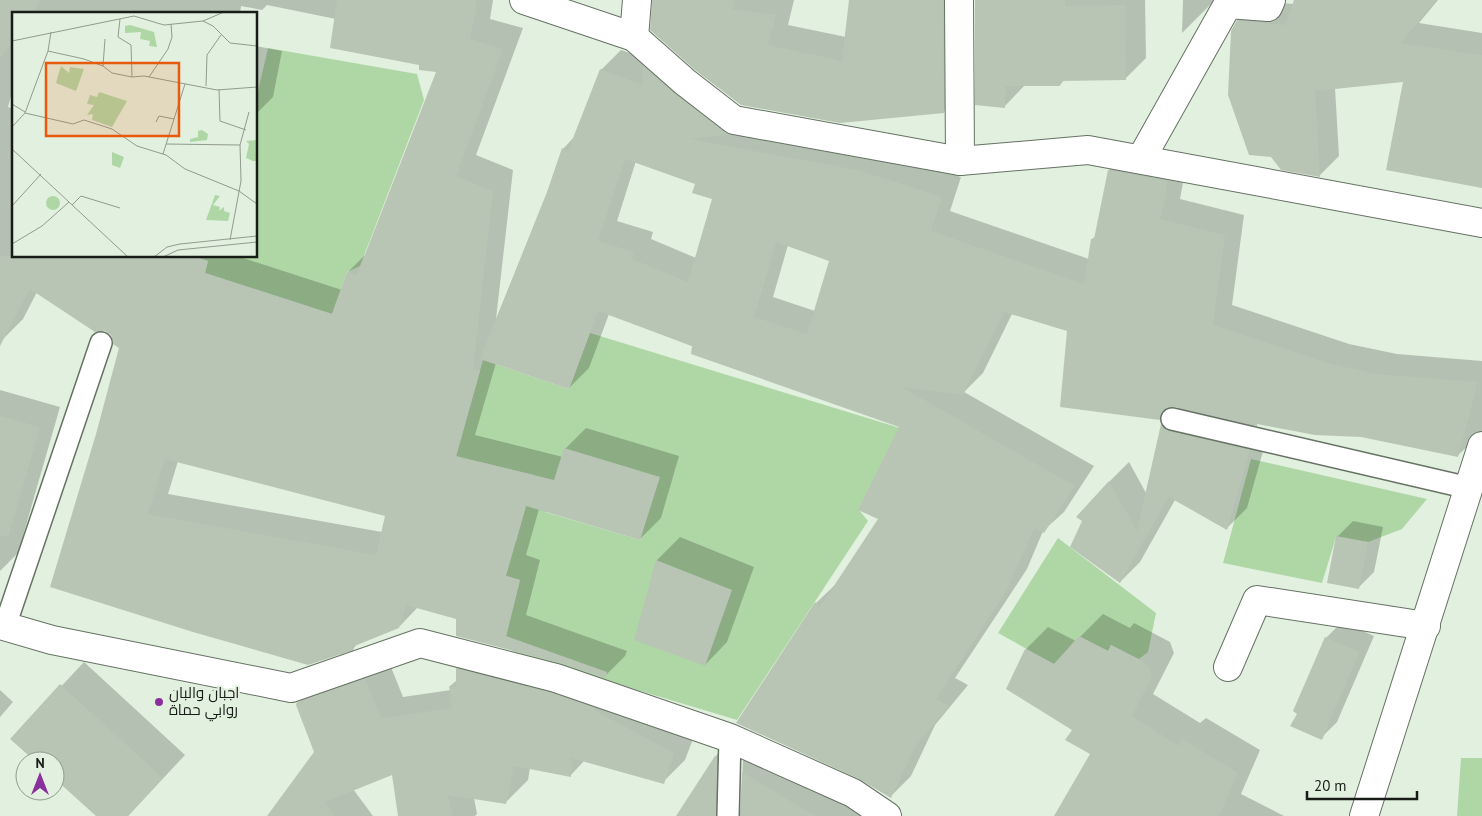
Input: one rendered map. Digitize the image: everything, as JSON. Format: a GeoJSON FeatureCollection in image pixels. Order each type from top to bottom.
{"type":"FeatureCollection","features":[{"type":"Feature","properties":{"kind":"street"},"geometry":{"type":"LineString","coordinates":[[524,0],[634,37],[685,82],[734,120],[960,160],[1088,150],[1482,223]]}},
{"type":"Feature","properties":{"kind":"street"},"geometry":{"type":"LineString","coordinates":[[634,37],[637,0]]}},
{"type":"Feature","properties":{"kind":"street"},"geometry":{"type":"LineString","coordinates":[[958,0],[960,160]]}},
{"type":"Feature","properties":{"kind":"street"},"geometry":{"type":"LineString","coordinates":[[1141,159],[1228,4],[1268,7],[1271,0]]}},
{"type":"Feature","properties":{"kind":"street"},"geometry":{"type":"LineString","coordinates":[[1364,816],[1482,446]]}},
{"type":"Feature","properties":{"kind":"street"},"geometry":{"type":"LineString","coordinates":[[1228,667],[1257,600],[1426,626]]}},
{"type":"Feature","properties":{"kind":"street"},"geometry":{"type":"LineString","coordinates":[[3,626],[52,640],[291,688],[420,643],[556,678],[730,738],[853,793],[887,816]]}},
{"type":"Feature","properties":{"kind":"lane"},"geometry":{"type":"LineString","coordinates":[[3,626],[101,343]]}},
{"type":"Feature","properties":{"kind":"lane"},"geometry":{"type":"LineString","coordinates":[[1172,419],[1468,488]]}},
{"type":"Feature","properties":{"kind":"lane"},"geometry":{"type":"LineString","coordinates":[[728,816],[730,738]]}},
{"type":"Feature","properties":{"kind":"green space"},"geometry":{"type":"Polygon","coordinates":[[[268,48],[417,74],[424,100],[360,266],[347,272],[332,314],[205,273],[208,261],[198,258],[258,258],[258,91],[268,48]]]}},
{"type":"Feature","properties":{"kind":"green space"},"geometry":{"type":"Polygon","coordinates":[[[590,333],[900,428],[859,510],[868,521],[737,720],[534,659],[514,652],[504,645],[520,580],[478,567],[465,533],[516,542],[534,475],[480,462],[454,464],[483,360],[569,389],[590,333]],[[659,477],[545,512],[640,540],[659,477]]]}},
{"type":"Feature","properties":{"kind":"green space"},"geometry":{"type":"Polygon","coordinates":[[[1251,459],[1427,499],[1402,529],[1368,542],[1336,537],[1322,583],[1223,563],[1251,459]]]}},
{"type":"Feature","properties":{"kind":"green space"},"geometry":{"type":"Polygon","coordinates":[[[1058,538],[1156,613],[1148,652],[1139,659],[1111,645],[1108,651],[1080,637],[1054,664],[998,633],[1058,538]]]}},
{"type":"Feature","properties":{"kind":"green space"},"geometry":{"type":"Polygon","coordinates":[[[1461,758],[1482,758],[1482,816],[1457,816],[1461,758]]]}},
{"type":"Feature","properties":{"kind":"building"},"geometry":{"type":"Polygon","coordinates":[[[0,0],[42,0],[33,12],[12,12],[12,43],[0,59],[0,0]]]}},
{"type":"Feature","properties":{"kind":"building"},"geometry":{"type":"Polygon","coordinates":[[[337,0],[477,0],[470,39],[503,49],[456,176],[493,191],[473,369],[480,371],[456,456],[554,480],[564,448],[660,477],[640,540],[526,506],[506,576],[520,580],[506,636],[607,672],[605,678],[560,663],[456,636],[456,619],[406,605],[399,628],[352,647],[354,650],[308,665],[193,632],[50,587],[96,434],[119,348],[113,344],[111,335],[105,331],[95,332],[30,289],[0,346],[0,256],[12,256],[12,258],[198,258],[208,261],[205,273],[332,314],[347,272],[357,275],[436,72],[419,70],[419,65],[330,48],[337,0]],[[165,459],[148,514],[376,555],[385,516],[165,459]]]}},
{"type":"Feature","properties":{"kind":"building"},"geometry":{"type":"Polygon","coordinates":[[[652,0],[734,0],[732,9],[776,15],[768,45],[842,61],[849,0],[943,0],[944,113],[840,123],[741,105],[695,70],[650,30],[652,0]]]}},
{"type":"Feature","properties":{"kind":"building"},"geometry":{"type":"Polygon","coordinates":[[[975,0],[1065,0],[1065,6],[1125,5],[1126,80],[1060,81],[1060,86],[1006,86],[1005,108],[975,105],[975,0]]]}},
{"type":"Feature","properties":{"kind":"building"},"geometry":{"type":"Polygon","coordinates":[[[1294,0],[1436,0],[1401,43],[1482,55],[1482,188],[1386,170],[1403,82],[1315,91],[1320,177],[1281,170],[1271,157],[1249,155],[1228,95],[1231,31],[1237,20],[1285,25],[1294,0]]]}},
{"type":"Feature","properties":{"kind":"building"},"geometry":{"type":"Polygon","coordinates":[[[643,66],[675,94],[729,134],[690,139],[858,170],[942,197],[931,231],[1084,284],[1091,239],[1094,239],[1108,170],[1168,181],[1160,219],[1225,235],[1213,325],[1328,363],[1377,374],[1478,382],[1458,457],[1361,437],[1315,435],[1257,424],[1257,426],[1175,407],[1163,410],[1160,420],[1060,407],[1067,331],[1004,312],[963,395],[902,387],[1075,486],[1044,533],[1034,528],[1007,590],[936,699],[949,706],[915,747],[891,798],[859,779],[736,723],[815,602],[820,607],[878,519],[858,510],[899,427],[691,354],[692,346],[598,311],[569,389],[480,359],[547,192],[562,148],[568,151],[600,69],[642,85],[643,66]],[[625,159],[598,241],[634,252],[632,259],[688,282],[712,199],[692,193],[695,184],[625,159]],[[776,242],[754,317],[807,334],[829,261],[776,242]]]}},
{"type":"Feature","properties":{"kind":"building"},"geometry":{"type":"Polygon","coordinates":[[[0,416],[40,427],[8,537],[0,536],[0,416]]]}},
{"type":"Feature","properties":{"kind":"building"},"geometry":{"type":"Polygon","coordinates":[[[1161,424],[1169,431],[1250,450],[1227,530],[1169,497],[1120,583],[1070,547],[1082,521],[1076,517],[1109,481],[1137,531],[1161,424]]]}},
{"type":"Feature","properties":{"kind":"building"},"geometry":{"type":"Polygon","coordinates":[[[1336,536],[1368,542],[1359,589],[1327,583],[1336,536]]]}},
{"type":"Feature","properties":{"kind":"building"},"geometry":{"type":"Polygon","coordinates":[[[656,560],[732,590],[705,666],[634,640],[656,560]]]}},
{"type":"Feature","properties":{"kind":"building"},"geometry":{"type":"Polygon","coordinates":[[[1079,636],[1108,651],[1111,645],[1147,664],[1152,677],[1132,716],[1179,746],[1182,739],[1238,773],[1219,816],[1054,816],[1090,754],[1065,740],[1072,730],[1006,689],[1025,649],[1054,664],[1079,636]]]}},
{"type":"Feature","properties":{"kind":"building"},"geometry":{"type":"Polygon","coordinates":[[[1325,637],[1359,652],[1322,740],[1290,726],[1297,714],[1293,711],[1325,637]]]}},
{"type":"Feature","properties":{"kind":"building"},"geometry":{"type":"Polygon","coordinates":[[[456,668],[552,693],[594,708],[594,710],[674,753],[664,784],[571,758],[571,777],[514,766],[506,804],[448,795],[452,816],[398,816],[392,775],[325,802],[335,816],[267,816],[314,752],[296,705],[297,702],[365,679],[381,718],[452,708],[449,686],[456,687],[456,668]]]}},
{"type":"Feature","properties":{"kind":"building"},"geometry":{"type":"Polygon","coordinates":[[[60,684],[163,778],[128,816],[96,816],[65,788],[65,751],[24,751],[10,739],[60,684]]]}},
{"type":"Feature","properties":{"kind":"building"},"geometry":{"type":"Polygon","coordinates":[[[715,756],[717,757],[716,816],[676,816],[715,756]]]}},
{"type":"Feature","properties":{"kind":"building"},"geometry":{"type":"Polygon","coordinates":[[[742,772],[815,816],[740,816],[742,772]]]}},
{"type":"Feature","properties":{"kind":"place","name":"اجبان والبان روابي حماة"},"geometry":{"type":"Point","coordinates":[159,702]}}]}
